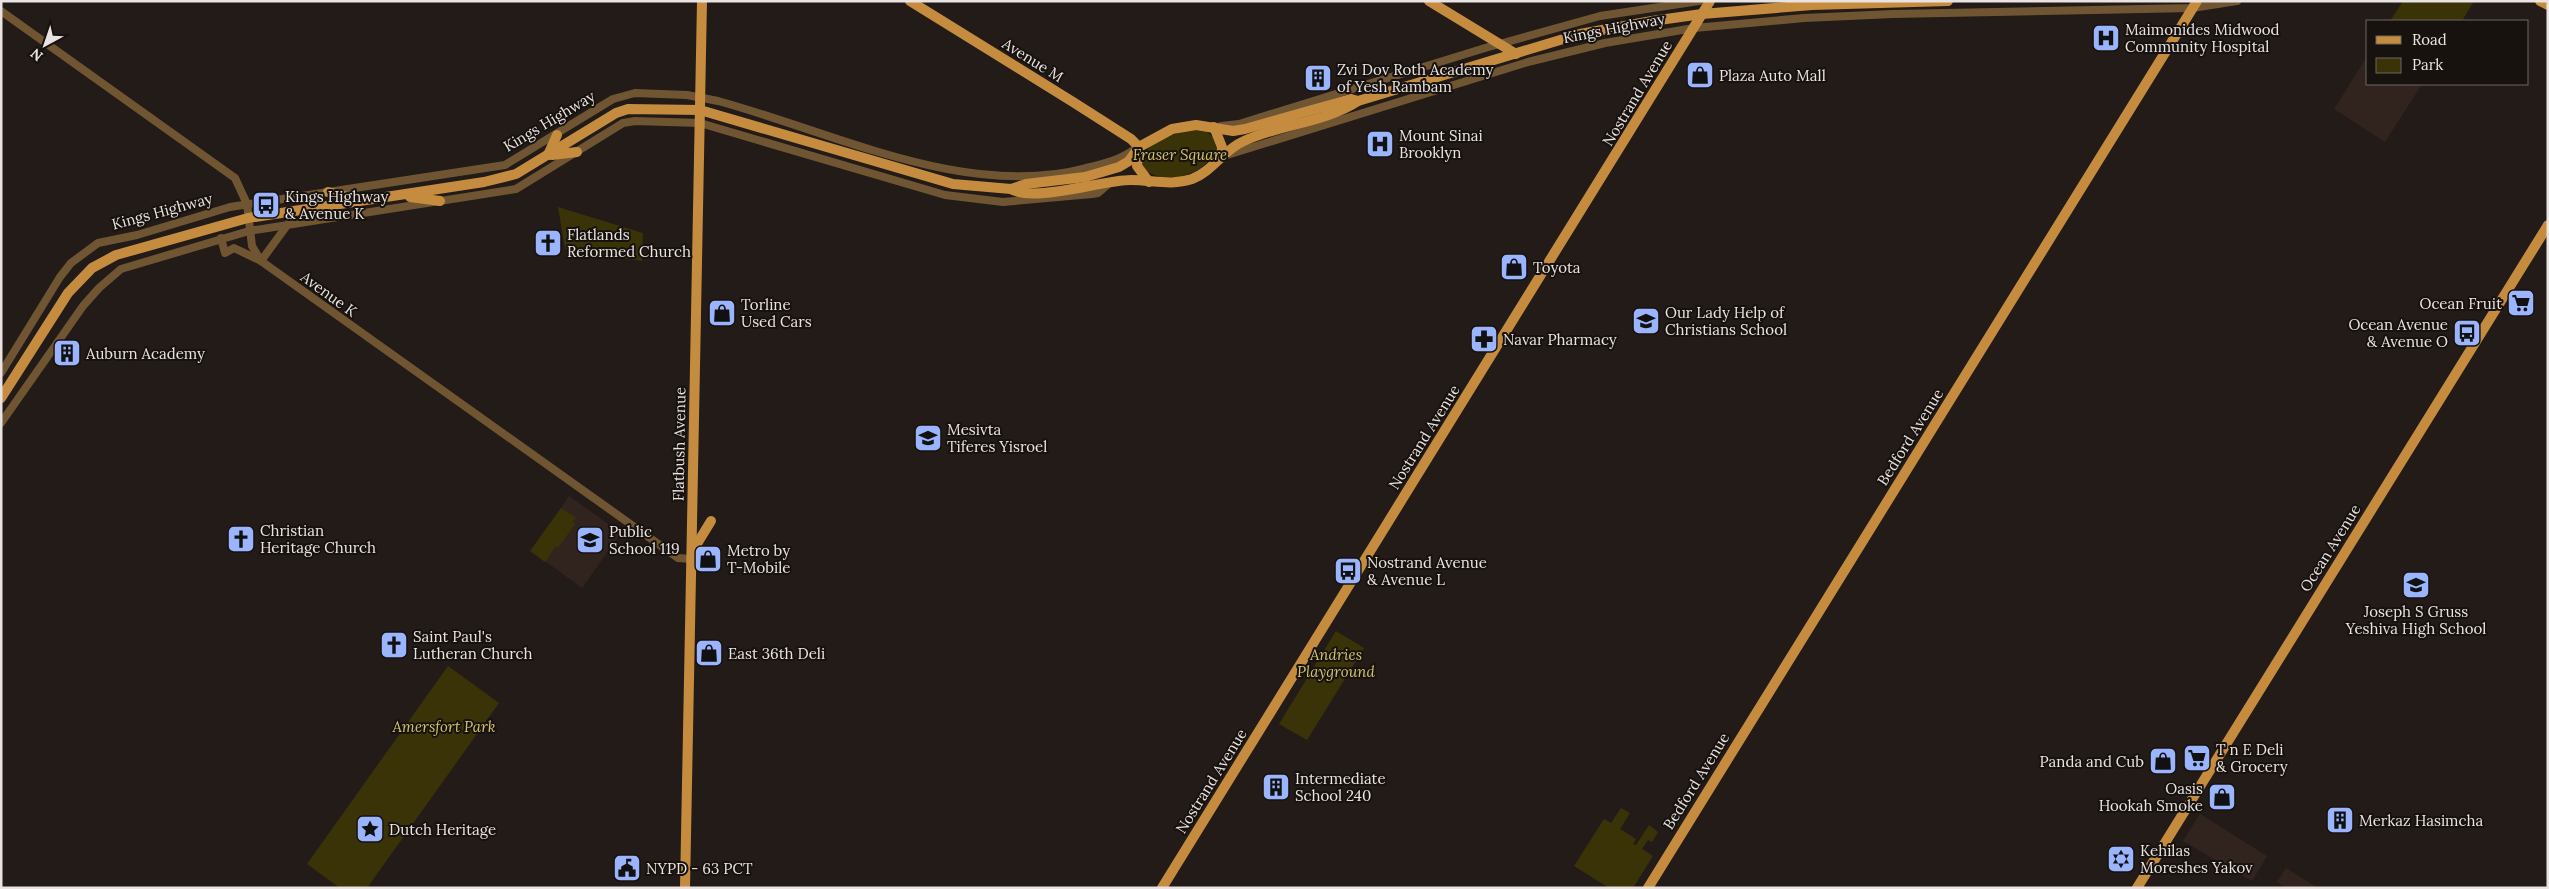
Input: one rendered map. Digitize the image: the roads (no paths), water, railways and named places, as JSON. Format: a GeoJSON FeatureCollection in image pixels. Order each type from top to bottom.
{"type":"FeatureCollection","features":[{"type":"Feature","properties":{"kind":"main road","name":"Flatbush Avenue"},"geometry":{"type":"LineString","coordinates":[[685,888],[702,1]]}},
{"type":"Feature","properties":{"kind":"main road","name":"Avenue M"},"geometry":{"type":"LineString","coordinates":[[910,1],[1073,102],[1131,139],[1139,147]]}},
{"type":"Feature","properties":{"kind":"main road"},"geometry":{"type":"LineString","coordinates":[[1429,1],[1516,54]]}},
{"type":"Feature","properties":{"kind":"main road","name":"Nostrand Avenue"},"geometry":{"type":"LineString","coordinates":[[1162,888],[1710,1]]}},
{"type":"Feature","properties":{"kind":"main road","name":"Kings Highway"},"geometry":{"type":"LineString","coordinates":[[1012,189],[1018,193],[1047,192],[1112,181],[1179,183],[1193,179],[1210,169],[1232,147],[1252,138],[1344,110],[1358,101],[1589,32],[1702,14],[1812,5],[1948,1]]}},
{"type":"Feature","properties":{"kind":"main road"},"geometry":{"type":"LineString","coordinates":[[2540,1],[2548,5]]}},
{"type":"Feature","properties":{"kind":"main road","name":"Bedford Avenue"},"geometry":{"type":"LineString","coordinates":[[1648,888],[2194,5]]}},
{"type":"Feature","properties":{"kind":"main road","name":"Kings Highway"},"geometry":{"type":"LineString","coordinates":[[3,394],[58,306],[79,280],[92,268],[116,255],[248,218],[399,195],[516,174],[616,114],[628,109],[700,110],[954,184],[1012,189],[1026,184],[1065,181],[1108,172],[1124,164],[1139,147],[1172,128],[1196,125],[1233,131],[1351,99],[1358,101]]}},
{"type":"Feature","properties":{"kind":"main road"},"geometry":{"type":"LineString","coordinates":[[1214,127],[1222,147],[1221,158]]}},
{"type":"Feature","properties":{"kind":"main road"},"geometry":{"type":"LineString","coordinates":[[548,155],[557,135]]}},
{"type":"Feature","properties":{"kind":"main road"},"geometry":{"type":"LineString","coordinates":[[1139,147],[1137,166],[1149,182]]}},
{"type":"Feature","properties":{"kind":"main road"},"geometry":{"type":"LineString","coordinates":[[548,155],[577,152]]}},
{"type":"Feature","properties":{"kind":"main road"},"geometry":{"type":"LineString","coordinates":[[328,192],[360,200]]}},
{"type":"Feature","properties":{"kind":"main road"},"geometry":{"type":"LineString","coordinates":[[399,195],[440,201]]}},
{"type":"Feature","properties":{"kind":"main road","name":"Ocean Avenue"},"geometry":{"type":"LineString","coordinates":[[2137,888],[2548,225]]}},
{"type":"Feature","properties":{"kind":"main road"},"geometry":{"type":"LineString","coordinates":[[692,556],[711,521]]}},
{"type":"Feature","properties":{"kind":"street","name":"Kings Highway"},"geometry":{"type":"LineString","coordinates":[[1214,127],[1239,124],[1498,44],[1600,16],[1699,1]]}},
{"type":"Feature","properties":{"kind":"street","name":"Kings Highway"},"geometry":{"type":"LineString","coordinates":[[1221,158],[1251,146],[1528,62],[1605,43],[1694,28],[1804,18],[1883,14],[2194,5],[2237,1]]}},
{"type":"Feature","properties":{"kind":"street","name":"Avenue K"},"geometry":{"type":"LineString","coordinates":[[1,11],[235,178],[247,204],[249,231],[254,254],[261,261],[678,558],[692,556]]}},
{"type":"Feature","properties":{"kind":"street","name":"Kings Highway"},"geometry":{"type":"LineString","coordinates":[[1,373],[60,277],[84,251],[98,243],[247,204],[506,165],[613,99],[635,93],[701,97],[786,120],[931,166],[974,174],[1019,176],[1064,173],[1122,158],[1139,147]]}},
{"type":"Feature","properties":{"kind":"street"},"geometry":{"type":"LineString","coordinates":[[1,423],[99,288],[122,269],[220,238],[249,231],[516,189],[623,123],[635,121],[700,123],[945,194],[982,200],[1003,202],[1035,201],[1092,194],[1102,190],[1112,181]]}},
{"type":"Feature","properties":{"kind":"street"},"geometry":{"type":"LineString","coordinates":[[220,238],[224,253],[234,248],[261,261],[288,224]]}},
{"type":"Feature","properties":{"kind":"place","name":"Maimonides Midwood Community Hospital"},"geometry":{"type":"Point","coordinates":[2106,38]}},
{"type":"Feature","properties":{"kind":"place","name":"Plaza Auto Mall"},"geometry":{"type":"Point","coordinates":[1700,75]}},
{"type":"Feature","properties":{"kind":"place","name":"Zvi Dov Roth Academy of Yesh Rambam"},"geometry":{"type":"Point","coordinates":[1318,78]}},
{"type":"Feature","properties":{"kind":"place","name":"Mount Sinai Brooklyn"},"geometry":{"type":"Point","coordinates":[1380,144]}},
{"type":"Feature","properties":{"kind":"place","name":"Kings Highway & Avenue K"},"geometry":{"type":"Point","coordinates":[266,205]}},
{"type":"Feature","properties":{"kind":"place","name":"Flatlands Reformed Church"},"geometry":{"type":"Point","coordinates":[548,243]}},
{"type":"Feature","properties":{"kind":"place","name":"Toyota"},"geometry":{"type":"Point","coordinates":[1514,267]}},
{"type":"Feature","properties":{"kind":"place","name":"Ocean Fruit"},"geometry":{"type":"Point","coordinates":[2521,303]}},
{"type":"Feature","properties":{"kind":"place","name":"Torline Used Cars"},"geometry":{"type":"Point","coordinates":[722,313]}},
{"type":"Feature","properties":{"kind":"place","name":"Our Lady Help of Christians School"},"geometry":{"type":"Point","coordinates":[1646,321]}},
{"type":"Feature","properties":{"kind":"place","name":"Ocean Avenue & Avenue O"},"geometry":{"type":"Point","coordinates":[2467,333]}},
{"type":"Feature","properties":{"kind":"place","name":"Navar Pharmacy"},"geometry":{"type":"Point","coordinates":[1484,339]}},
{"type":"Feature","properties":{"kind":"place","name":"Auburn Academy"},"geometry":{"type":"Point","coordinates":[67,353]}},
{"type":"Feature","properties":{"kind":"place","name":"Mesivta Tiferes Yisroel"},"geometry":{"type":"Point","coordinates":[928,438]}},
{"type":"Feature","properties":{"kind":"place","name":"Christian Heritage Church"},"geometry":{"type":"Point","coordinates":[241,539]}},
{"type":"Feature","properties":{"kind":"place","name":"Public School 119"},"geometry":{"type":"Point","coordinates":[590,540]}},
{"type":"Feature","properties":{"kind":"place","name":"Metro by T-Mobile"},"geometry":{"type":"Point","coordinates":[708,559]}},
{"type":"Feature","properties":{"kind":"place","name":"Nostrand Avenue & Avenue L"},"geometry":{"type":"Point","coordinates":[1348,571]}},
{"type":"Feature","properties":{"kind":"place","name":"Joseph S Gruss Yeshiva High School"},"geometry":{"type":"Point","coordinates":[2416,585]}},
{"type":"Feature","properties":{"kind":"place","name":"Saint Paul's Lutheran Church"},"geometry":{"type":"Point","coordinates":[394,645]}},
{"type":"Feature","properties":{"kind":"place","name":"East 36th Deli"},"geometry":{"type":"Point","coordinates":[709,653]}},
{"type":"Feature","properties":{"kind":"place","name":"T n E Deli & Grocery"},"geometry":{"type":"Point","coordinates":[2197,758]}},
{"type":"Feature","properties":{"kind":"place","name":"Panda and Cub"},"geometry":{"type":"Point","coordinates":[2163,761]}},
{"type":"Feature","properties":{"kind":"place","name":"Intermediate School 240"},"geometry":{"type":"Point","coordinates":[1276,787]}},
{"type":"Feature","properties":{"kind":"place","name":"Oasis Hookah Smoke"},"geometry":{"type":"Point","coordinates":[2222,797]}},
{"type":"Feature","properties":{"kind":"place","name":"Merkaz Hasimcha"},"geometry":{"type":"Point","coordinates":[2340,820]}},
{"type":"Feature","properties":{"kind":"place","name":"Dutch Heritage"},"geometry":{"type":"Point","coordinates":[370,829]}},
{"type":"Feature","properties":{"kind":"place","name":"Kehilas Moreshes Yakov"},"geometry":{"type":"Point","coordinates":[2121,859]}},
{"type":"Feature","properties":{"kind":"place","name":"NYPD - 63 PCT"},"geometry":{"type":"Point","coordinates":[627,868]}},
{"type":"Feature","properties":{"kind":"park label","name":"Fraser Square"},"geometry":{"type":"Point","coordinates":[1180,154]}},
{"type":"Feature","properties":{"kind":"park label","name":"Andries Playground"},"geometry":{"type":"Point","coordinates":[1336,662]}},
{"type":"Feature","properties":{"kind":"park label","name":"Amersfort Park"},"geometry":{"type":"Point","coordinates":[444,726]}}]}
